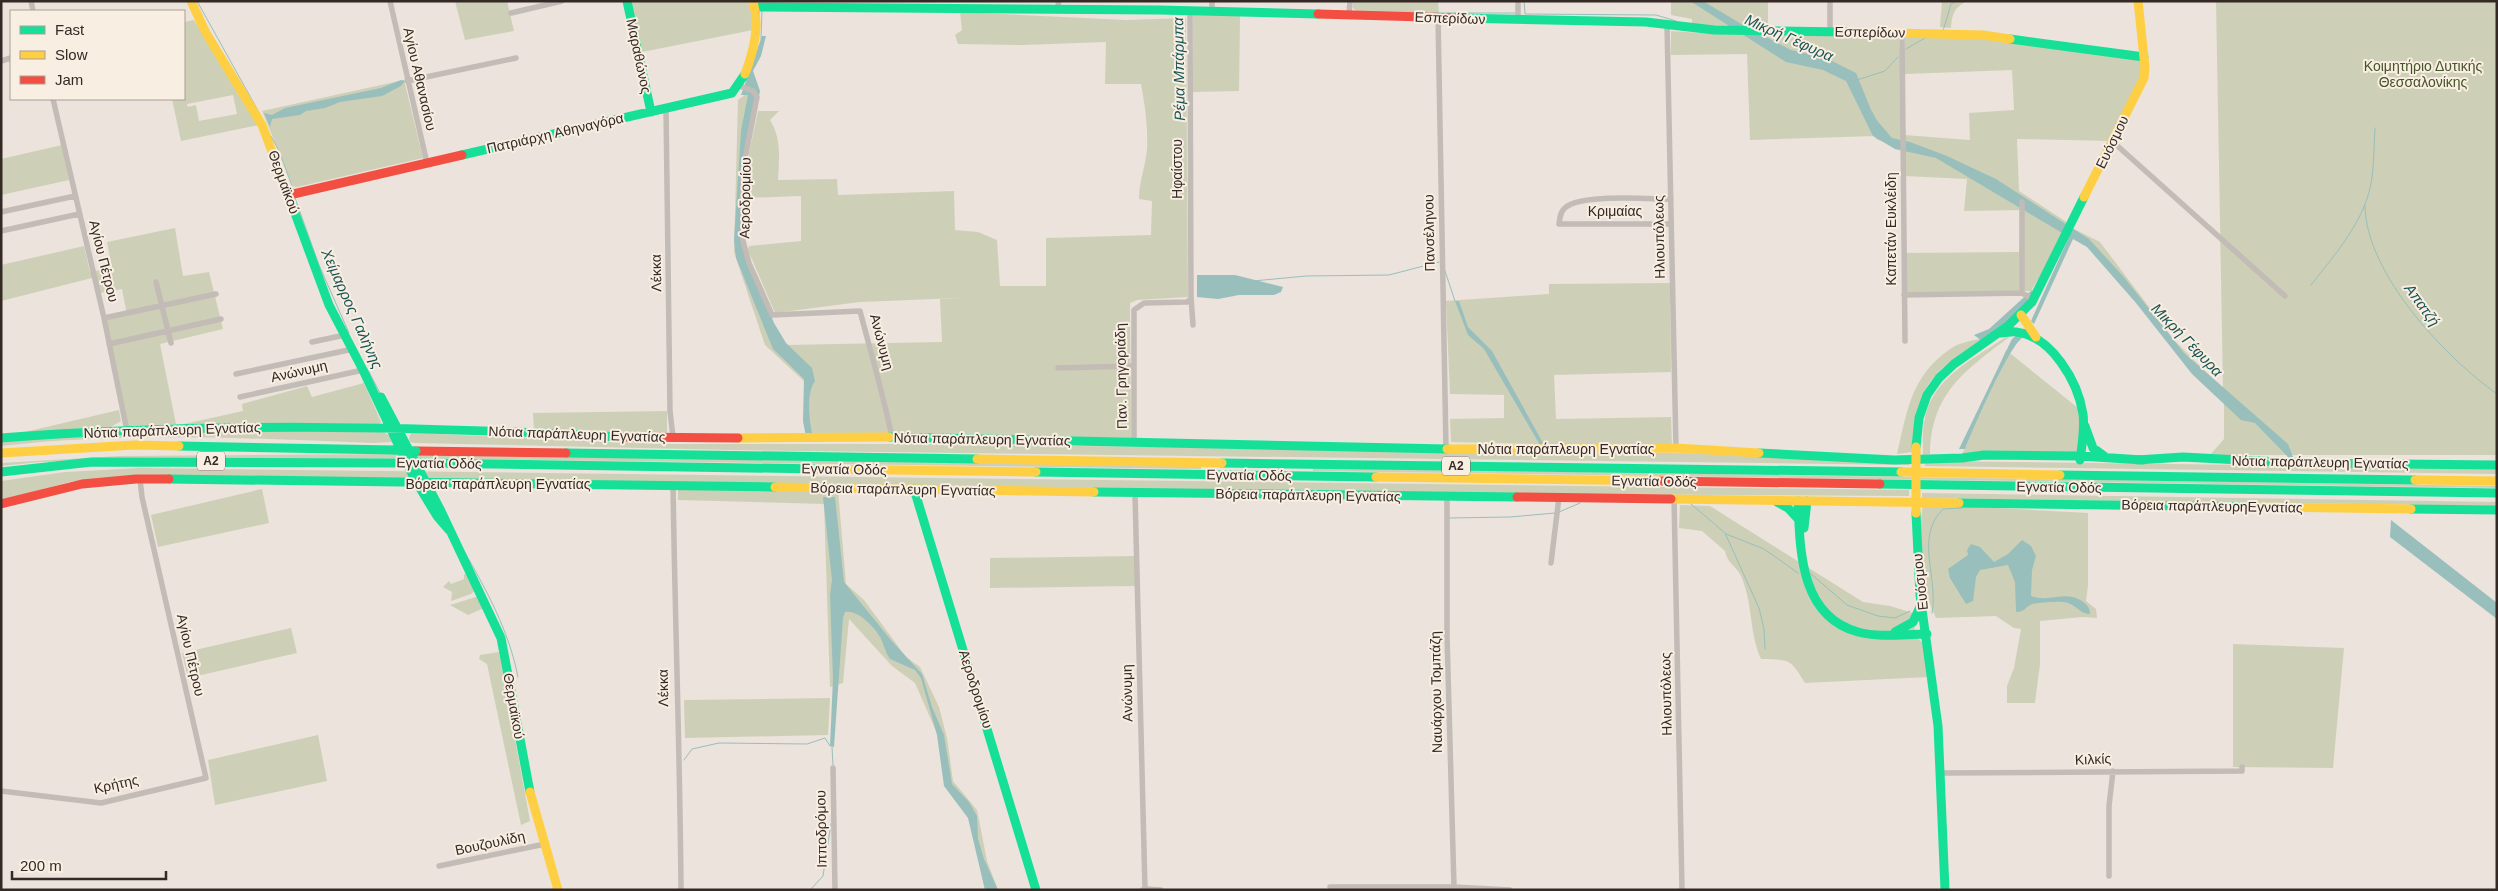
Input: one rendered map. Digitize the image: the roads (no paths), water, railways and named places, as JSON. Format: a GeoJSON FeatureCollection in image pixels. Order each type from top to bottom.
{"type":"FeatureCollection","features":[{"type":"Feature","properties":{"kind":"main road","name":"Θερμαϊκού"},"geometry":{"type":"LineString","coordinates":[[191,1],[203,28],[262,125],[329,305],[422,484],[449,530],[501,638],[528,784],[558,890]]}},
{"type":"Feature","properties":{"kind":"main road","name":"Μαραθώνος"},"geometry":{"type":"LineString","coordinates":[[627,1],[651,112]]}},
{"type":"Feature","properties":{"kind":"main road","name":"Ευόσμου"},"geometry":{"type":"LineString","coordinates":[[1945,890],[1938,726],[1922,604],[1916,513],[1916,447],[1922,406],[1932,386],[1948,367],[2019,316],[2033,300],[2144,78],[2144,57],[2138,1]]}},
{"type":"Feature","properties":{"kind":"main road","name":"Εσπερίδων"},"geometry":{"type":"LineString","coordinates":[[754,4],[1058,5],[1190,11],[1646,22],[1714,30],[1988,35],[2130,57],[2144,57]]}},
{"type":"Feature","properties":{"kind":"main road"},"geometry":{"type":"LineString","coordinates":[[740,86],[756,39],[754,4]]}},
{"type":"Feature","properties":{"kind":"main road","name":"Πατριάρχη Αθηναγόρα"},"geometry":{"type":"LineString","coordinates":[[288,195],[731,94],[740,86]]}},
{"type":"Feature","properties":{"kind":"main road"},"geometry":{"type":"LineString","coordinates":[[2019,316],[2026,332]]}},
{"type":"Feature","properties":{"kind":"main road"},"geometry":{"type":"LineString","coordinates":[[2019,316],[2071,378],[2080,400],[2084,424],[2082,458]]}},
{"type":"Feature","properties":{"kind":"main road"},"geometry":{"type":"LineString","coordinates":[[1996,334],[2011,331],[2026,332],[2036,337]]}},
{"type":"Feature","properties":{"kind":"main road"},"geometry":{"type":"LineString","coordinates":[[2084,424],[2096,452],[2106,458]]}},
{"type":"Feature","properties":{"kind":"main road","name":"Νότια παράπλευρη Εγνατίας"},"geometry":{"type":"LineString","coordinates":[[1,438],[244,427],[529,432],[654,439],[673,437],[892,437],[1446,449],[1676,448],[1885,459],[1962,458],[1984,455],[2143,460],[2183,458],[2296,463],[2497,465]]}},
{"type":"Feature","properties":{"kind":"main road"},"geometry":{"type":"LineString","coordinates":[[2082,458],[2089,434]]}},
{"type":"Feature","properties":{"kind":"main road","name":"Εγνατία Οδός"},"geometry":{"type":"LineString","coordinates":[[31,452],[135,445],[2497,480]]}},
{"type":"Feature","properties":{"kind":"main road"},"geometry":{"type":"LineString","coordinates":[[1,459],[31,452]]}},
{"type":"Feature","properties":{"kind":"main road","name":"Α2"},"geometry":{"type":"LineString","coordinates":[[1,454],[31,452]]}},
{"type":"Feature","properties":{"kind":"main road","name":"Νότια παράπλευρη Εγνατίας"},"geometry":{"type":"LineString","coordinates":[[2082,458],[2143,460]]}},
{"type":"Feature","properties":{"kind":"main road","name":"Εγνατία Οδός"},"geometry":{"type":"LineString","coordinates":[[1,472],[49,464],[92,462],[401,462],[2497,493]]}},
{"type":"Feature","properties":{"kind":"main road","name":"Βόρεια παράπλευρη Εγνατίας"},"geometry":{"type":"LineString","coordinates":[[1,504],[82,484],[140,480],[673,485],[1135,494],[1674,498],[1802,501]]}},
{"type":"Feature","properties":{"kind":"main road","name":"Αεροδρομίου"},"geometry":{"type":"LineString","coordinates":[[914,489],[1002,769],[1036,890]]}},
{"type":"Feature","properties":{"kind":"main road"},"geometry":{"type":"LineString","coordinates":[[1775,500],[1788,508],[1799,520]]}},
{"type":"Feature","properties":{"kind":"main road"},"geometry":{"type":"LineString","coordinates":[[1802,501],[1799,520],[1806,582],[1815,601],[1824,612],[1839,624],[1858,632],[1927,634]]}},
{"type":"Feature","properties":{"kind":"main road"},"geometry":{"type":"LineString","coordinates":[[1802,501],[1802,541]]}},
{"type":"Feature","properties":{"kind":"main road","name":"Βόρεια παράπλευρηΕγνατίας"},"geometry":{"type":"LineString","coordinates":[[1802,501],[2497,510]]}},
{"type":"Feature","properties":{"kind":"main road"},"geometry":{"type":"LineString","coordinates":[[1905,628],[1916,618],[1922,604]]}},
{"type":"Feature","properties":{"kind":"main road"},"geometry":{"type":"LineString","coordinates":[[1890,634],[1905,628],[1915,627],[1927,634]]}},
{"type":"Feature","properties":{"kind":"street","name":"Αγίου Αθανασίου"},"geometry":{"type":"LineString","coordinates":[[390,1],[427,163]]}},
{"type":"Feature","properties":{"kind":"street"},"geometry":{"type":"LineString","coordinates":[[511,13],[562,1]]}},
{"type":"Feature","properties":{"kind":"street"},"geometry":{"type":"LineString","coordinates":[[1212,1],[1212,11]]}},
{"type":"Feature","properties":{"kind":"street"},"geometry":{"type":"LineString","coordinates":[[1349,15],[1350,1]]}},
{"type":"Feature","properties":{"kind":"street"},"geometry":{"type":"LineString","coordinates":[[1518,1],[1518,20]]}},
{"type":"Feature","properties":{"kind":"street"},"geometry":{"type":"LineString","coordinates":[[1830,1],[1830,31]]}},
{"type":"Feature","properties":{"kind":"street","name":"Ηφαίστου"},"geometry":{"type":"LineString","coordinates":[[1190,11],[1191,298],[1193,325]]}},
{"type":"Feature","properties":{"kind":"street","name":"Πανσέληνου"},"geometry":{"type":"LineString","coordinates":[[1438,17],[1446,449]]}},
{"type":"Feature","properties":{"kind":"street","name":"Ηλιουπόλεως"},"geometry":{"type":"LineString","coordinates":[[1667,24],[1676,448]]}},
{"type":"Feature","properties":{"kind":"street","name":"Καπετάν Ευκλέιδη"},"geometry":{"type":"LineString","coordinates":[[1902,32],[1904,295],[2022,293]]}},
{"type":"Feature","properties":{"kind":"street"},"geometry":{"type":"LineString","coordinates":[[407,81],[516,58]]}},
{"type":"Feature","properties":{"kind":"street","name":"Αεροδρομίου"},"geometry":{"type":"LineString","coordinates":[[740,86],[750,89],[757,97],[743,169],[743,241],[749,263],[772,315]]}},
{"type":"Feature","properties":{"kind":"street","name":"Αγίου Πέτρου"},"geometry":{"type":"LineString","coordinates":[[53,100],[104,318],[127,431]]}},
{"type":"Feature","properties":{"kind":"street","name":"Λέκκα"},"geometry":{"type":"LineString","coordinates":[[666,108],[670,411],[673,437]]}},
{"type":"Feature","properties":{"kind":"street"},"geometry":{"type":"LineString","coordinates":[[2112,142],[2285,296]]}},
{"type":"Feature","properties":{"kind":"street"},"geometry":{"type":"LineString","coordinates":[[1,212],[75,196]]}},
{"type":"Feature","properties":{"kind":"street","name":"Κριμαίας"},"geometry":{"type":"LineString","coordinates":[[1671,199],[1586,199],[1567,206],[1562,210],[1559,224],[1672,224]]}},
{"type":"Feature","properties":{"kind":"street"},"geometry":{"type":"LineString","coordinates":[[2022,202],[2022,293],[2033,300]]}},
{"type":"Feature","properties":{"kind":"street"},"geometry":{"type":"LineString","coordinates":[[1,232],[79,214]]}},
{"type":"Feature","properties":{"kind":"street"},"geometry":{"type":"LineString","coordinates":[[156,282],[171,343]]}},
{"type":"Feature","properties":{"kind":"street"},"geometry":{"type":"LineString","coordinates":[[104,318],[216,294]]}},
{"type":"Feature","properties":{"kind":"street"},"geometry":{"type":"LineString","coordinates":[[1904,295],[1905,341]]}},
{"type":"Feature","properties":{"kind":"street","name":"Παν. Γρηγοριάδη"},"geometry":{"type":"LineString","coordinates":[[1134,443],[1132,318],[1136,307],[1144,303],[1187,302],[1191,298]]}},
{"type":"Feature","properties":{"kind":"street","name":"Ανώνυμη"},"geometry":{"type":"LineString","coordinates":[[772,315],[860,311],[876,366],[892,437]]}},
{"type":"Feature","properties":{"kind":"street"},"geometry":{"type":"LineString","coordinates":[[109,344],[220,319]]}},
{"type":"Feature","properties":{"kind":"street","name":"Ανώνυμη"},"geometry":{"type":"LineString","coordinates":[[312,342],[345,335]]}},
{"type":"Feature","properties":{"kind":"street","name":"Ανώνυμη"},"geometry":{"type":"LineString","coordinates":[[236,374],[352,349]]}},
{"type":"Feature","properties":{"kind":"street"},"geometry":{"type":"LineString","coordinates":[[1058,368],[1133,366]]}},
{"type":"Feature","properties":{"kind":"street","name":"Ανώνυμη"},"geometry":{"type":"LineString","coordinates":[[240,398],[363,370]]}},
{"type":"Feature","properties":{"kind":"street","name":"Αγίου Πέτρου"},"geometry":{"type":"LineString","coordinates":[[140,480],[142,497],[206,778]]}},
{"type":"Feature","properties":{"kind":"street","name":"Λέκκα"},"geometry":{"type":"LineString","coordinates":[[673,485],[676,721],[681,767],[681,890]]}},
{"type":"Feature","properties":{"kind":"street","name":"Ανώνυμη"},"geometry":{"type":"LineString","coordinates":[[1135,494],[1143,889]]}},
{"type":"Feature","properties":{"kind":"street","name":"Ναυάρχου Τομπάζη"},"geometry":{"type":"LineString","coordinates":[[1446,496],[1454,887]]}},
{"type":"Feature","properties":{"kind":"street"},"geometry":{"type":"LineString","coordinates":[[1552,563],[1559,497]]}},
{"type":"Feature","properties":{"kind":"street","name":"Ηλιουπόλεως"},"geometry":{"type":"LineString","coordinates":[[1674,498],[1682,890]]}},
{"type":"Feature","properties":{"kind":"street","name":"Κιλκίς"},"geometry":{"type":"LineString","coordinates":[[1941,773],[2242,771],[2242,767]]}},
{"type":"Feature","properties":{"kind":"street","name":"Ιπποδρόμου"},"geometry":{"type":"LineString","coordinates":[[833,768],[835,890]]}},
{"type":"Feature","properties":{"kind":"street"},"geometry":{"type":"LineString","coordinates":[[2109,876],[2109,806],[2113,771]]}},
{"type":"Feature","properties":{"kind":"street","name":"Κρήτης"},"geometry":{"type":"LineString","coordinates":[[1,791],[101,803],[128,794],[206,778]]}},
{"type":"Feature","properties":{"kind":"street","name":"Βουζουλίδη"},"geometry":{"type":"LineString","coordinates":[[439,866],[545,844]]}},
{"type":"Feature","properties":{"kind":"street"},"geometry":{"type":"LineString","coordinates":[[1330,886],[1385,888],[1454,887],[1510,890]]}},
{"type":"Feature","properties":{"kind":"street"},"geometry":{"type":"LineString","coordinates":[[1143,889],[1161,890]]}},
{"type":"Feature","properties":{"kind":"water"},"geometry":{"type":"Polygon","coordinates":[[[1690,1],[1703,1],[1743,25],[1791,50],[1826,58],[1856,73],[1874,117],[1892,138],[1910,142],[1947,156],[1996,179],[2089,239],[2123,276],[2184,353],[2288,444],[2293,457],[2289,458],[2255,423],[2241,420],[2192,374],[2136,303],[2087,247],[2073,239],[2034,324],[2031,321],[2069,237],[1936,158],[1895,149],[1873,136],[1846,81],[1823,70],[1786,62],[1690,1]]]}},
{"type":"Feature","properties":{"kind":"water"},"geometry":{"type":"Polygon","coordinates":[[[762,36],[766,36],[761,56],[753,71],[760,91],[745,162],[745,250],[774,323],[786,343],[812,368],[815,381],[810,393],[809,408],[813,437],[806,437],[803,421],[804,379],[773,349],[736,258],[734,240],[741,131],[748,95],[741,95],[762,36]]]}},
{"type":"Feature","properties":{"kind":"water"},"geometry":{"type":"Polygon","coordinates":[[[401,80],[405,81],[401,86],[382,96],[340,102],[325,108],[306,111],[300,115],[272,119],[270,127],[264,113],[272,115],[285,108],[381,88],[401,80]]]}},
{"type":"Feature","properties":{"kind":"water"},"geometry":{"type":"Polygon","coordinates":[[[1197,275],[1235,275],[1283,287],[1281,292],[1274,295],[1239,295],[1218,299],[1197,297],[1197,275]]]}},
{"type":"Feature","properties":{"kind":"water"},"geometry":{"type":"Polygon","coordinates":[[[2032,290],[2034,293],[2028,310],[1982,341],[1974,335],[1989,329],[2032,290]]]}},
{"type":"Feature","properties":{"kind":"water"},"geometry":{"type":"Polygon","coordinates":[[[1455,301],[1459,301],[1468,327],[1492,351],[1543,443],[1540,445],[1484,349],[1468,335],[1455,301]]]}},
{"type":"Feature","properties":{"kind":"water"},"geometry":{"type":"Polygon","coordinates":[[[2019,333],[2022,338],[2000,372],[1965,449],[1959,449],[2012,339],[2019,333]]]}},
{"type":"Feature","properties":{"kind":"water"},"geometry":{"type":"Polygon","coordinates":[[[823,497],[835,497],[844,582],[890,639],[922,674],[932,707],[944,735],[952,784],[969,802],[977,816],[978,839],[984,859],[998,890],[985,890],[968,818],[944,786],[937,735],[921,678],[915,670],[890,659],[874,628],[865,619],[850,612],[845,612],[843,618],[834,747],[830,746],[833,678],[830,595],[832,580],[823,497]]]}},
{"type":"Feature","properties":{"kind":"water"},"geometry":{"type":"Polygon","coordinates":[[[2391,520],[2497,603],[2497,619],[2390,537],[2391,520]]]}},
{"type":"Feature","properties":{"kind":"water"},"geometry":{"type":"Polygon","coordinates":[[[2022,540],[2031,546],[2036,556],[2032,570],[2031,596],[2038,598],[2063,596],[2076,598],[2087,605],[2090,614],[2084,613],[2071,604],[2061,602],[2034,604],[2016,612],[2015,582],[2008,565],[1980,570],[1976,577],[1973,601],[1966,604],[1950,578],[1948,569],[1968,555],[1967,550],[1971,544],[1980,547],[1994,562],[2008,554],[2022,540]]]}},
{"type":"Feature","properties":{"kind":"waterway","name":"Χείμαρρος Γαλήνης"},"geometry":{"type":"LineString","coordinates":[[197,1],[261,116]]}},
{"type":"Feature","properties":{"kind":"waterway"},"geometry":{"type":"LineString","coordinates":[[1524,1],[1525,14],[1656,15],[1676,21]]}},
{"type":"Feature","properties":{"kind":"waterway"},"geometry":{"type":"LineString","coordinates":[[1943,31],[1951,4],[1957,1]]}},
{"type":"Feature","properties":{"kind":"waterway"},"geometry":{"type":"LineString","coordinates":[[761,39],[762,10]]}},
{"type":"Feature","properties":{"kind":"waterway"},"geometry":{"type":"LineString","coordinates":[[1434,13],[1515,13]]}},
{"type":"Feature","properties":{"kind":"waterway"},"geometry":{"type":"LineString","coordinates":[[1906,49],[1925,38]]}},
{"type":"Feature","properties":{"kind":"waterway"},"geometry":{"type":"LineString","coordinates":[[1857,80],[1885,71],[1898,57]]}},
{"type":"Feature","properties":{"kind":"waterway","name":"Μικρή Γέφυρα"},"geometry":{"type":"LineString","coordinates":[[1872,112],[1877,122]]}},
{"type":"Feature","properties":{"kind":"waterway","name":"Απατζή"},"geometry":{"type":"LineString","coordinates":[[2311,285],[2349,235],[2363,208],[2372,178],[2375,128]]}},
{"type":"Feature","properties":{"kind":"waterway","name":"Χείμαρρος Γαλήνης"},"geometry":{"type":"LineString","coordinates":[[271,136],[279,151],[294,191]]}},
{"type":"Feature","properties":{"kind":"waterway","name":"Χείμαρρος Γαλήνης"},"geometry":{"type":"LineString","coordinates":[[295,198],[319,265],[349,333]]}},
{"type":"Feature","properties":{"kind":"waterway","name":"Απατζή"},"geometry":{"type":"LineString","coordinates":[[2365,205],[2369,231],[2378,258],[2393,285],[2432,336],[2476,378],[2497,394]]}},
{"type":"Feature","properties":{"kind":"waterway","name":"Ρέμα Μπάρμπα"},"geometry":{"type":"LineString","coordinates":[[1253,281],[1306,276],[1389,275],[1439,262]]}},
{"type":"Feature","properties":{"kind":"waterway","name":"Ρέμα Μπάρμπα"},"geometry":{"type":"LineString","coordinates":[[1445,271],[1455,301]]}},
{"type":"Feature","properties":{"kind":"waterway","name":"Χείμαρρος Γαλήνης"},"geometry":{"type":"LineString","coordinates":[[368,370],[380,393]]}},
{"type":"Feature","properties":{"kind":"waterway","name":"Ρέμα Μπάρμπα"},"geometry":{"type":"LineString","coordinates":[[1559,512],[1580,503]]}},
{"type":"Feature","properties":{"kind":"waterway"},"geometry":{"type":"LineString","coordinates":[[1691,504],[1725,533],[1759,608],[1764,629],[1765,649]]}},
{"type":"Feature","properties":{"kind":"waterway"},"geometry":{"type":"LineString","coordinates":[[1932,613],[1933,586],[1929,559],[1930,533],[1934,520],[1943,509],[1962,508]]}},
{"type":"Feature","properties":{"kind":"waterway","name":"Ρέμα Μπάρμπα"},"geometry":{"type":"LineString","coordinates":[[1449,518],[1510,517],[1555,513]]}},
{"type":"Feature","properties":{"kind":"waterway"},"geometry":{"type":"LineString","coordinates":[[1726,534],[1764,549],[1798,573]]}},
{"type":"Feature","properties":{"kind":"waterway","name":"Χείμαρρος Γαλήνης"},"geometry":{"type":"LineString","coordinates":[[464,551],[489,596],[503,627],[518,677]]}},
{"type":"Feature","properties":{"kind":"waterway"},"geometry":{"type":"LineString","coordinates":[[1810,573],[1847,605],[1878,616],[1895,618],[1910,611]]}},
{"type":"Feature","properties":{"kind":"waterway"},"geometry":{"type":"LineString","coordinates":[[684,760],[692,749],[719,743],[807,744],[825,738],[830,746]]}},
{"type":"Feature","properties":{"kind":"waterway"},"geometry":{"type":"LineString","coordinates":[[832,747],[833,765]]}},
{"type":"Feature","properties":{"kind":"waterway"},"geometry":{"type":"LineString","coordinates":[[810,890],[823,876],[831,824]]}},
{"type":"Feature","properties":{"kind":"park label","name":"Κοιμητήριο Δυτικής Θεσσαλονίκης"},"geometry":{"type":"Point","coordinates":[2423,74]}}]}
